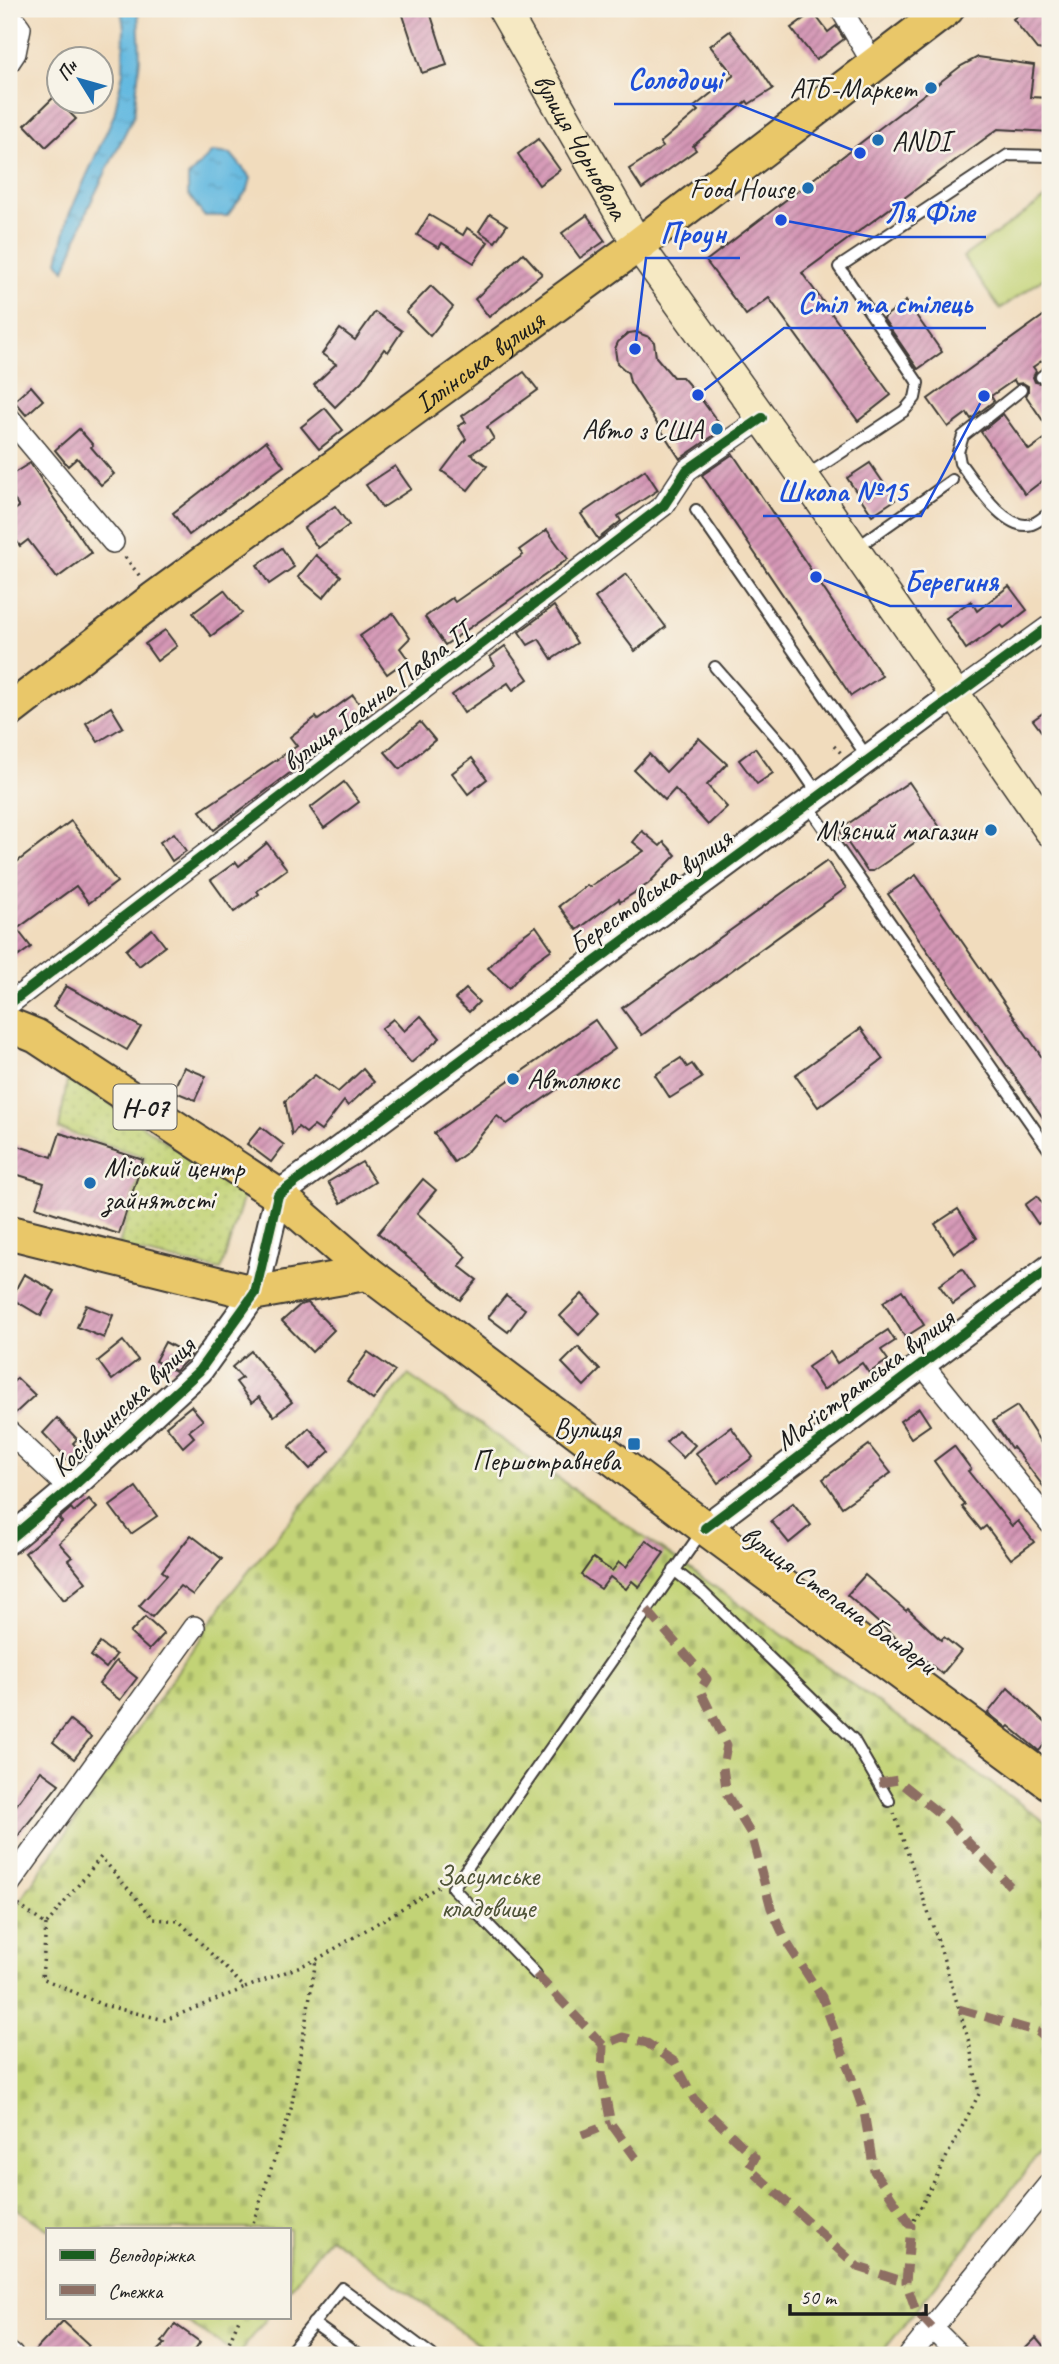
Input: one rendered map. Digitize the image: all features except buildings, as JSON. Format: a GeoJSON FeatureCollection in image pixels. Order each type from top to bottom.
{"type":"FeatureCollection","features":[{"type":"Feature","properties":{"kind":"main road","name":"Іллінська вулиця"},"geometry":{"type":"LineString","coordinates":[[9,711],[155,598],[638,245],[947,9]]}},
{"type":"Feature","properties":{"kind":"main road","name":"вулиця Чорновола"},"geometry":{"type":"LineString","coordinates":[[510,14],[638,245],[804,477],[1050,831]]}},
{"type":"Feature","properties":{"kind":"main road","name":"вулиця Степана Бандери"},"geometry":{"type":"LineString","coordinates":[[9,1025],[36,1036],[278,1195],[368,1273],[705,1528],[1050,1783]]}},
{"type":"Feature","properties":{"kind":"main road"},"geometry":{"type":"LineString","coordinates":[[9,1233],[255,1293],[368,1273]]}},
{"type":"Feature","properties":{"kind":"street"},"geometry":{"type":"LineString","coordinates":[[841,9],[874,65]]}},
{"type":"Feature","properties":{"kind":"street"},"geometry":{"type":"LineString","coordinates":[[9,13],[20,28],[15,54],[9,62]]}},
{"type":"Feature","properties":{"kind":"street"},"geometry":{"type":"LineString","coordinates":[[9,418],[119,549]]}},
{"type":"Feature","properties":{"kind":"street","name":"вулиця Іоанна Павла II"},"geometry":{"type":"LineString","coordinates":[[9,1004],[664,505],[687,470],[762,418]]}},
{"type":"Feature","properties":{"kind":"street","name":"Берестовська вулиця"},"geometry":{"type":"LineString","coordinates":[[278,1195],[1050,626]]}},
{"type":"Feature","properties":{"kind":"street"},"geometry":{"type":"LineString","coordinates":[[255,1293],[278,1195]]}},
{"type":"Feature","properties":{"kind":"street","name":"Маґістратська вулиця"},"geometry":{"type":"LineString","coordinates":[[705,1528],[1050,1268]]}},
{"type":"Feature","properties":{"kind":"street","name":"Косівщинська вулиця"},"geometry":{"type":"LineString","coordinates":[[9,1540],[71,1489],[200,1371],[255,1293]]}},
{"type":"Feature","properties":{"kind":"street"},"geometry":{"type":"LineString","coordinates":[[921,1363],[1050,1523]]}},
{"type":"Feature","properties":{"kind":"street"},"geometry":{"type":"LineString","coordinates":[[9,1432],[71,1489]]}},
{"type":"Feature","properties":{"kind":"street"},"geometry":{"type":"LineString","coordinates":[[9,1884],[194,1627]]}},
{"type":"Feature","properties":{"kind":"street"},"geometry":{"type":"LineString","coordinates":[[910,2355],[1050,2183]]}},
{"type":"Feature","properties":{"kind":"street"},"geometry":{"type":"LineString","coordinates":[[932,2328],[959,2355]]}},
{"type":"Feature","properties":{"kind":"lane"},"geometry":{"type":"LineString","coordinates":[[804,477],[904,411],[915,398],[918,383],[839,267],[1008,155],[1050,156]]}},
{"type":"Feature","properties":{"kind":"lane"},"geometry":{"type":"LineString","coordinates":[[1021,390],[963,436],[958,452],[960,463],[1005,519],[1016,524],[1031,525],[1050,512]]}},
{"type":"Feature","properties":{"kind":"lane"},"geometry":{"type":"LineString","coordinates":[[854,550],[952,480]]}},
{"type":"Feature","properties":{"kind":"lane"},"geometry":{"type":"LineString","coordinates":[[696,510],[868,758]]}},
{"type":"Feature","properties":{"kind":"lane"},"geometry":{"type":"LineString","coordinates":[[715,667],[789,753],[813,799],[1050,1151]]}},
{"type":"Feature","properties":{"kind":"lane"},"geometry":{"type":"LineString","coordinates":[[536,1974],[453,1888],[705,1528]]}},
{"type":"Feature","properties":{"kind":"lane"},"geometry":{"type":"LineString","coordinates":[[674,1570],[703,1593],[853,1740],[889,1801]]}},
{"type":"Feature","properties":{"kind":"lane"},"geometry":{"type":"LineString","coordinates":[[288,2355],[342,2288],[432,2355]]}},
{"type":"Feature","properties":{"kind":"lane"},"geometry":{"type":"LineString","coordinates":[[313,2323],[358,2355]]}},
{"type":"Feature","properties":{"kind":"path"},"geometry":{"type":"LineString","coordinates":[[119,549],[146,584]]}},
{"type":"Feature","properties":{"kind":"path"},"geometry":{"type":"LineString","coordinates":[[889,1801],[939,1944],[969,2042],[979,2094],[911,2226]]}},
{"type":"Feature","properties":{"kind":"path"},"geometry":{"type":"LineString","coordinates":[[245,1988],[179,1921],[154,1919],[101,1857],[47,1925],[42,1978],[103,2005],[165,2020],[316,1960],[439,1884],[453,1888]]}},
{"type":"Feature","properties":{"kind":"path"},"geometry":{"type":"LineString","coordinates":[[9,1898],[47,1925]]}},
{"type":"Feature","properties":{"kind":"path"},"geometry":{"type":"LineString","coordinates":[[251,2228],[290,2109],[316,1960]]}},
{"type":"Feature","properties":{"kind":"path"},"geometry":{"type":"LineString","coordinates":[[226,2355],[240,2318]]}},
{"type":"Feature","properties":{"kind":"green space"},"geometry":{"type":"Polygon","coordinates":[[[1050,195],[1050,274],[1000,309],[963,257],[1050,195]]]}},
{"type":"Feature","properties":{"kind":"green space"},"geometry":{"type":"Polygon","coordinates":[[[68,1075],[244,1195],[221,1270],[118,1248],[145,1157],[59,1129],[68,1075]]]}},
{"type":"Feature","properties":{"kind":"green space","name":"Засумське кладовище"},"geometry":{"type":"Polygon","coordinates":[[[408,1375],[680,1562],[1050,1825],[1050,2141],[880,2355],[494,2355],[330,2237],[290,2289],[290,2228],[46,2228],[9,2204],[9,1917],[231,1593],[408,1375]]]}},
{"type":"Feature","properties":{"kind":"green space"},"geometry":{"type":"Polygon","coordinates":[[[182,2318],[267,2318],[238,2355],[182,2318]]]}},
{"type":"Feature","properties":{"kind":"water"},"geometry":{"type":"Polygon","coordinates":[[[121,9],[138,9],[140,58],[134,115],[89,206],[65,270],[58,261],[68,217],[114,116],[116,116],[123,72],[124,28],[121,9]]]}},
{"type":"Feature","properties":{"kind":"water"},"geometry":{"type":"Polygon","coordinates":[[[212,152],[231,154],[251,178],[248,189],[227,216],[204,216],[188,194],[188,177],[212,152]]]}},
{"type":"Feature","properties":{"kind":"marked path"},"geometry":{"type":"LineString","coordinates":[[647,1610],[707,1679],[700,1690],[727,1745],[723,1767],[727,1795],[751,1834],[771,1908],[787,1943],[822,1997],[864,2112],[874,2171],[911,2226],[906,2282],[916,2311],[932,2328]]}},
{"type":"Feature","properties":{"kind":"marked path"},"geometry":{"type":"LineString","coordinates":[[879,1783],[898,1780],[946,1819],[1010,1886]]}},
{"type":"Feature","properties":{"kind":"marked path"},"geometry":{"type":"LineString","coordinates":[[536,1974],[603,2045],[623,2037],[647,2043],[675,2062],[694,2099],[755,2158],[749,2168],[858,2267],[906,2282]]}},
{"type":"Feature","properties":{"kind":"marked path"},"geometry":{"type":"LineString","coordinates":[[959,2009],[1038,2032],[1050,2042]]}},
{"type":"Feature","properties":{"kind":"marked path"},"geometry":{"type":"LineString","coordinates":[[603,2045],[602,2077],[611,2124],[636,2158]]}},
{"type":"Feature","properties":{"kind":"marked path"},"geometry":{"type":"LineString","coordinates":[[582,2135],[611,2124]]}},
{"type":"Feature","properties":{"kind":"cycle path"},"geometry":{"type":"LineString","coordinates":[[9,1004],[664,505],[687,470],[762,418]]}},
{"type":"Feature","properties":{"kind":"cycle path"},"geometry":{"type":"LineString","coordinates":[[9,1540],[70,1489],[199,1371],[255,1293],[278,1195],[1050,626]]}},
{"type":"Feature","properties":{"kind":"cycle path"},"geometry":{"type":"LineString","coordinates":[[705,1528],[1050,1268]]}},
{"type":"Feature","properties":{"kind":"place","name":"АТБ-Маркет"},"geometry":{"type":"Point","coordinates":[931,88]}},
{"type":"Feature","properties":{"kind":"place","name":"ANDI"},"geometry":{"type":"Point","coordinates":[878,140]}},
{"type":"Feature","properties":{"kind":"place","name":"Солодощі"},"geometry":{"type":"Point","coordinates":[860,153]}},
{"type":"Feature","properties":{"kind":"place","name":"Food House"},"geometry":{"type":"Point","coordinates":[808,188]}},
{"type":"Feature","properties":{"kind":"place","name":"Ля Філе"},"geometry":{"type":"Point","coordinates":[781,220]}},
{"type":"Feature","properties":{"kind":"place","name":"Проун"},"geometry":{"type":"Point","coordinates":[635,349]}},
{"type":"Feature","properties":{"kind":"place","name":"Стіл та стілець"},"geometry":{"type":"Point","coordinates":[698,395]}},
{"type":"Feature","properties":{"kind":"place","name":"Школа №15"},"geometry":{"type":"Point","coordinates":[984,396]}},
{"type":"Feature","properties":{"kind":"place","name":"Авто з США"},"geometry":{"type":"Point","coordinates":[717,429]}},
{"type":"Feature","properties":{"kind":"place","name":"Берегиня"},"geometry":{"type":"Point","coordinates":[816,577]}},
{"type":"Feature","properties":{"kind":"place","name":"М'ясний магазин"},"geometry":{"type":"Point","coordinates":[991,830]}},
{"type":"Feature","properties":{"kind":"place","name":"Автолюкс"},"geometry":{"type":"Point","coordinates":[513,1079]}},
{"type":"Feature","properties":{"kind":"place","name":"Міський центр зайнятості"},"geometry":{"type":"Point","coordinates":[90,1183]}},
{"type":"Feature","properties":{"kind":"place","name":"Вулиця Першотравнева"},"geometry":{"type":"Point","coordinates":[634,1444]}}]}
